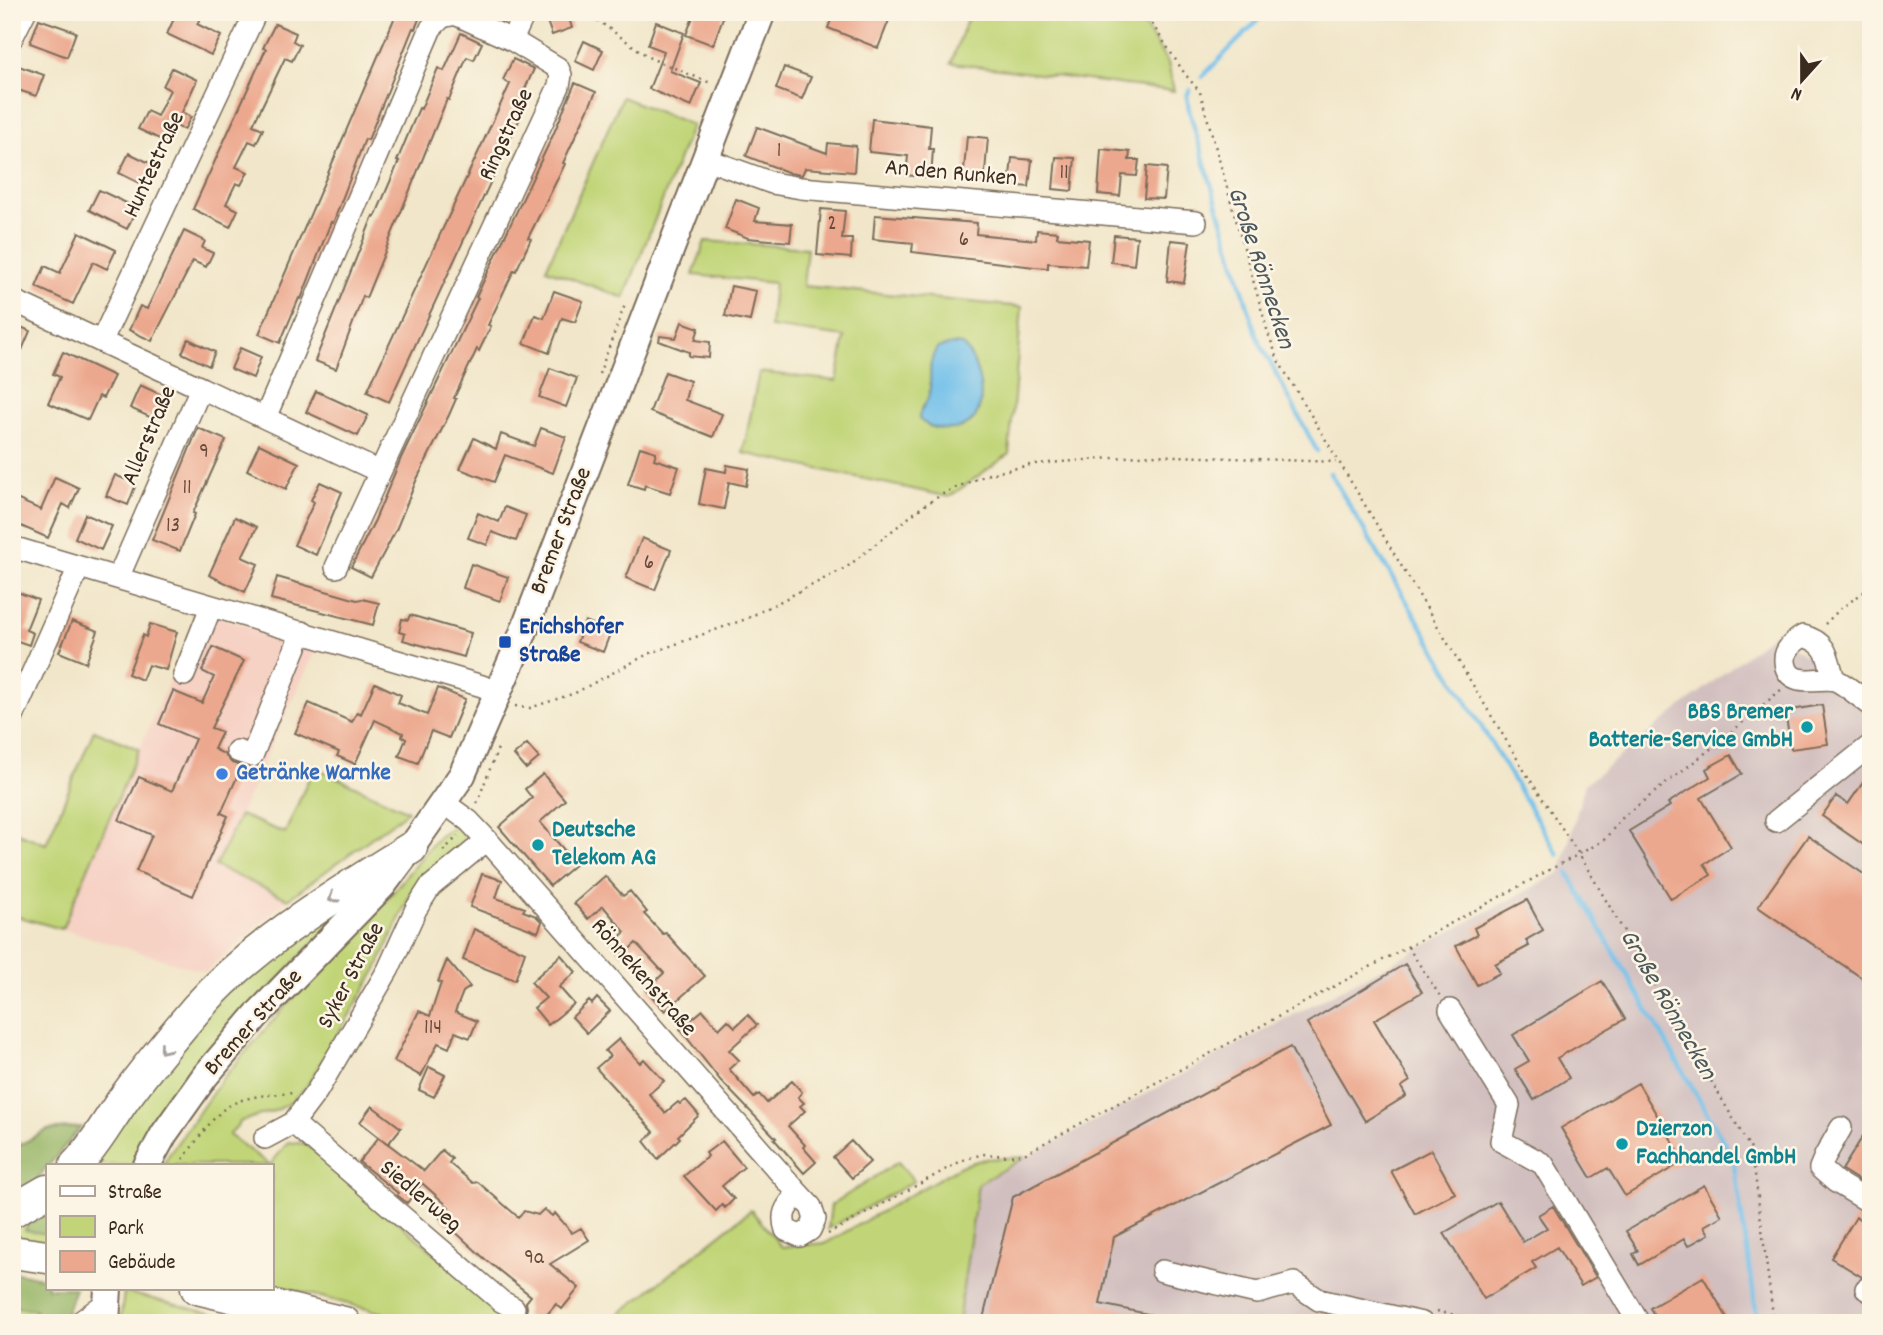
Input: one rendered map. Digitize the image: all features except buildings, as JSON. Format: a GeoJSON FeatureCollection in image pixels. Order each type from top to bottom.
{"type":"FeatureCollection","features":[{"type":"Feature","properties":{"kind":"highway"},"geometry":{"type":"LineString","coordinates":[[77,1164],[126,1096],[198,1007],[236,970],[269,942],[411,848]]}},
{"type":"Feature","properties":{"kind":"highway"},"geometry":{"type":"LineString","coordinates":[[12,1211],[46,1192]]}},
{"type":"Feature","properties":{"kind":"highway"},"geometry":{"type":"LineString","coordinates":[[12,1252],[46,1258]]}},
{"type":"Feature","properties":{"kind":"highway"},"geometry":{"type":"LineString","coordinates":[[205,1290],[344,1323]]}},
{"type":"Feature","properties":{"kind":"main road","name":"Bremer Straße"},"geometry":{"type":"LineString","coordinates":[[148,1164],[164,1134],[205,1076],[256,1016],[383,885],[462,775],[497,697],[762,12]]}},
{"type":"Feature","properties":{"kind":"street"},"geometry":{"type":"LineString","coordinates":[[12,37],[25,12]]}},
{"type":"Feature","properties":{"kind":"street","name":"Huntestraße"},"geometry":{"type":"LineString","coordinates":[[102,340],[256,12]]}},
{"type":"Feature","properties":{"kind":"street"},"geometry":{"type":"LineString","coordinates":[[512,40],[525,12]]}},
{"type":"Feature","properties":{"kind":"street","name":"Ringstraße"},"geometry":{"type":"LineString","coordinates":[[265,418],[431,28],[442,17],[455,14],[512,40],[558,68],[561,75],[559,86],[336,567]]}},
{"type":"Feature","properties":{"kind":"street","name":"An den Runken"},"geometry":{"type":"LineString","coordinates":[[706,159],[772,183],[801,188],[1196,222]]}},
{"type":"Feature","properties":{"kind":"street","name":"Allerstraße"},"geometry":{"type":"LineString","coordinates":[[12,300],[201,388],[118,578]]}},
{"type":"Feature","properties":{"kind":"street"},"geometry":{"type":"LineString","coordinates":[[201,388],[380,472]]}},
{"type":"Feature","properties":{"kind":"street"},"geometry":{"type":"LineString","coordinates":[[12,547],[482,686],[497,697]]}},
{"type":"Feature","properties":{"kind":"street"},"geometry":{"type":"LineString","coordinates":[[12,719],[79,567]]}},
{"type":"Feature","properties":{"kind":"street"},"geometry":{"type":"LineString","coordinates":[[184,675],[211,607]]}},
{"type":"Feature","properties":{"kind":"street"},"geometry":{"type":"LineString","coordinates":[[237,751],[252,756],[302,632]]}},
{"type":"Feature","properties":{"kind":"street"},"geometry":{"type":"LineString","coordinates":[[1834,680],[1824,647],[1816,639],[1803,636],[1792,643],[1784,657],[1786,668],[1796,678],[1812,681],[1834,680],[1871,705]]}},
{"type":"Feature","properties":{"kind":"street"},"geometry":{"type":"LineString","coordinates":[[1776,821],[1871,745]]}},
{"type":"Feature","properties":{"kind":"street","name":"Rönnekenstraße"},"geometry":{"type":"LineString","coordinates":[[444,803],[469,821],[487,840],[811,1208],[815,1219],[810,1230]]}},
{"type":"Feature","properties":{"kind":"street","name":"Syker Straße"},"geometry":{"type":"LineString","coordinates":[[265,1138],[293,1123],[317,1091],[388,970],[415,909],[430,887],[487,840]]}},
{"type":"Feature","properties":{"kind":"street"},"geometry":{"type":"LineString","coordinates":[[1450,1010],[1509,1105],[1501,1141],[1543,1164],[1639,1323]]}},
{"type":"Feature","properties":{"kind":"street","name":"Siedlerweg"},"geometry":{"type":"LineString","coordinates":[[293,1123],[501,1301],[514,1308]]}},
{"type":"Feature","properties":{"kind":"street"},"geometry":{"type":"LineString","coordinates":[[1841,1128],[1820,1168],[1836,1182],[1871,1203]]}},
{"type":"Feature","properties":{"kind":"street"},"geometry":{"type":"LineString","coordinates":[[1162,1271],[1257,1293],[1294,1283],[1319,1300],[1422,1323]]}},
{"type":"Feature","properties":{"kind":"street"},"geometry":{"type":"LineString","coordinates":[[79,1323],[107,1302]]}},
{"type":"Feature","properties":{"kind":"path"},"geometry":{"type":"LineString","coordinates":[[586,12],[650,58],[732,92]]}},
{"type":"Feature","properties":{"kind":"path"},"geometry":{"type":"LineString","coordinates":[[1144,12],[1200,92],[1268,333],[1279,362],[1527,775],[1579,854],[1752,1151],[1774,1323]]}},
{"type":"Feature","properties":{"kind":"path"},"geometry":{"type":"LineString","coordinates":[[497,697],[530,708],[575,693],[648,654],[746,619],[847,567],[923,506],[948,491],[989,474],[1035,464],[1152,455],[1337,462]]}},
{"type":"Feature","properties":{"kind":"path"},"geometry":{"type":"LineString","coordinates":[[1816,639],[1840,609],[1871,587]]}},
{"type":"Feature","properties":{"kind":"path"},"geometry":{"type":"LineString","coordinates":[[810,1230],[827,1234],[963,1160],[983,1154],[1010,1157],[1026,1153],[1603,841],[1625,816],[1796,678]]}},
{"type":"Feature","properties":{"kind":"path"},"geometry":{"type":"LineString","coordinates":[[1408,947],[1450,1010]]}},
{"type":"Feature","properties":{"kind":"path"},"geometry":{"type":"LineString","coordinates":[[180,1164],[222,1110],[236,1102],[260,1096],[317,1091]]}},
{"type":"Feature","properties":{"kind":"shaded area"},"geometry":{"type":"Polygon","coordinates":[[[199,611],[317,647],[216,866],[288,899],[206,972],[62,929],[199,611]]]}},
{"type":"Feature","properties":{"kind":"shaded area"},"geometry":{"type":"Polygon","coordinates":[[[1774,633],[1871,698],[1871,1323],[958,1323],[978,1183],[1560,873],[1585,784],[1774,633]]]}},
{"type":"Feature","properties":{"kind":"green space"},"geometry":{"type":"Polygon","coordinates":[[[970,12],[1136,12],[1168,63],[1174,91],[951,63],[970,12]]]}},
{"type":"Feature","properties":{"kind":"green space"},"geometry":{"type":"Polygon","coordinates":[[[622,97],[692,125],[624,298],[546,269],[622,97]]]}},
{"type":"Feature","properties":{"kind":"green space"},"geometry":{"type":"Polygon","coordinates":[[[705,241],[807,248],[803,286],[1022,307],[1009,454],[949,497],[743,453],[759,372],[837,381],[845,337],[770,327],[774,283],[693,275],[705,241]]]}},
{"type":"Feature","properties":{"kind":"green space"},"geometry":{"type":"Polygon","coordinates":[[[94,730],[139,749],[62,929],[12,915],[12,831],[46,844],[94,730]]]}},
{"type":"Feature","properties":{"kind":"green space"},"geometry":{"type":"Polygon","coordinates":[[[314,767],[408,811],[288,899],[215,866],[240,815],[285,833],[314,767]]]}},
{"type":"Feature","properties":{"kind":"green space"},"geometry":{"type":"Polygon","coordinates":[[[458,824],[465,837],[460,851],[413,888],[377,969],[307,1086],[290,1103],[277,1110],[241,1121],[229,1135],[269,1164],[164,1164],[223,1078],[303,986],[379,909],[438,837],[458,824]]]}},
{"type":"Feature","properties":{"kind":"green space"},"geometry":{"type":"Polygon","coordinates":[[[362,890],[196,1069],[165,1109],[132,1164],[88,1164],[222,994],[362,890]]]}},
{"type":"Feature","properties":{"kind":"green space"},"geometry":{"type":"Polygon","coordinates":[[[81,1127],[50,1164],[46,1164],[46,1168],[27,1191],[12,1197],[12,1149],[47,1130],[81,1127]]]}},
{"type":"Feature","properties":{"kind":"green space"},"geometry":{"type":"Polygon","coordinates":[[[288,1142],[306,1144],[520,1323],[421,1323],[273,1285],[273,1164],[271,1164],[288,1142]]]}},
{"type":"Feature","properties":{"kind":"green space"},"geometry":{"type":"Polygon","coordinates":[[[1025,1157],[978,1184],[958,1323],[608,1323],[751,1210],[782,1247],[826,1243],[961,1166],[984,1159],[1025,1157]]]}},
{"type":"Feature","properties":{"kind":"green space"},"geometry":{"type":"Polygon","coordinates":[[[898,1162],[914,1181],[828,1229],[831,1205],[898,1162]]]}},
{"type":"Feature","properties":{"kind":"green space"},"geometry":{"type":"Polygon","coordinates":[[[46,1200],[26,1229],[46,1234],[46,1244],[12,1239],[12,1217],[46,1200]]]}},
{"type":"Feature","properties":{"kind":"green space"},"geometry":{"type":"Polygon","coordinates":[[[46,1209],[46,1234],[25,1230],[30,1218],[46,1209]]]}},
{"type":"Feature","properties":{"kind":"green space"},"geometry":{"type":"Polygon","coordinates":[[[12,1272],[46,1279],[46,1290],[74,1290],[63,1323],[38,1323],[42,1319],[33,1309],[12,1306],[12,1272]]]}},
{"type":"Feature","properties":{"kind":"green space"},"geometry":{"type":"Polygon","coordinates":[[[124,1292],[250,1323],[120,1323],[124,1292]]]}},
{"type":"Feature","properties":{"kind":"green space"},"geometry":{"type":"Polygon","coordinates":[[[12,1306],[33,1309],[42,1319],[38,1323],[12,1323],[12,1306]]]}},
{"type":"Feature","properties":{"kind":"water"},"geometry":{"type":"Polygon","coordinates":[[[952,344],[963,345],[971,356],[980,384],[981,399],[971,422],[960,428],[936,428],[924,423],[919,416],[928,398],[933,355],[937,348],[952,344]]]}},
{"type":"Feature","properties":{"kind":"waterway","name":"Große Rönnecken"},"geometry":{"type":"LineString","coordinates":[[1202,77],[1266,12]]}},
{"type":"Feature","properties":{"kind":"waterway","name":"Große Rönnecken"},"geometry":{"type":"LineString","coordinates":[[1190,90],[1187,95],[1189,110],[1257,337],[1317,451]]}},
{"type":"Feature","properties":{"kind":"waterway","name":"Große Rönnecken"},"geometry":{"type":"LineString","coordinates":[[1330,473],[1558,855]]}},
{"type":"Feature","properties":{"kind":"waterway","name":"Große Rönnecken"},"geometry":{"type":"LineString","coordinates":[[1568,873],[1733,1158],[1758,1323]]}},
{"type":"Feature","properties":{"kind":"place","name":"Erichshofer Straße"},"geometry":{"type":"Point","coordinates":[505,642]}},
{"type":"Feature","properties":{"kind":"place","name":"BBS Bremer Batterie-Service GmbH"},"geometry":{"type":"Point","coordinates":[1807,727]}},
{"type":"Feature","properties":{"kind":"place","name":"Getränke Warnke"},"geometry":{"type":"Point","coordinates":[222,774]}},
{"type":"Feature","properties":{"kind":"place","name":"Deutsche Telekom AG"},"geometry":{"type":"Point","coordinates":[538,845]}},
{"type":"Feature","properties":{"kind":"place","name":"Dzierzon Fachhandel GmbH"},"geometry":{"type":"Point","coordinates":[1622,1144]}}]}
